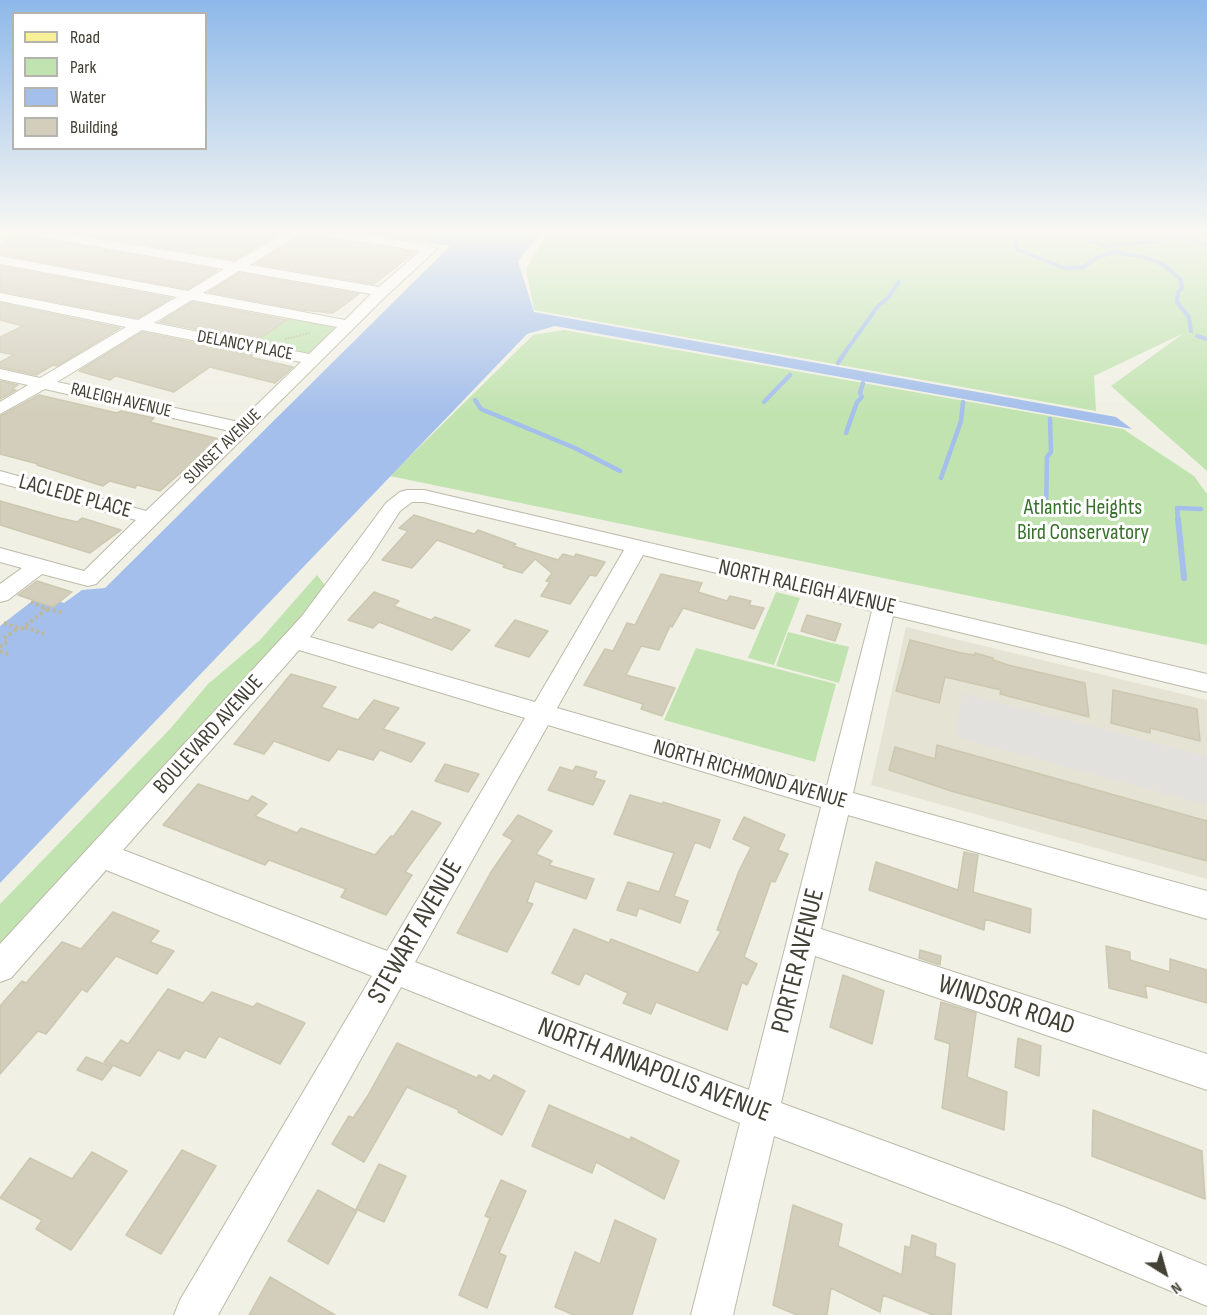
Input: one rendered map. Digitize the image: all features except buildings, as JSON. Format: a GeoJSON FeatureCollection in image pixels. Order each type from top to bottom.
{"type":"FeatureCollection","features":[{"type":"Feature","properties":{"kind":"street"},"geometry":{"type":"LineString","coordinates":[[170,291],[349,325]]}},
{"type":"Feature","properties":{"kind":"street"},"geometry":{"type":"LineString","coordinates":[[0,409],[196,291]]}},
{"type":"Feature","properties":{"kind":"street","name":"SUNSET AVENUE"},"geometry":{"type":"LineString","coordinates":[[37,567],[88,579],[382,292]]}},
{"type":"Feature","properties":{"kind":"street","name":"DELANCY PLACE"},"geometry":{"type":"LineString","coordinates":[[0,297],[314,360]]}},
{"type":"Feature","properties":{"kind":"street","name":"RALEIGH AVENUE"},"geometry":{"type":"LineString","coordinates":[[0,374],[242,428]]}},
{"type":"Feature","properties":{"kind":"street","name":"LACLEDE PLACE"},"geometry":{"type":"LineString","coordinates":[[0,477],[150,518]]}},
{"type":"Feature","properties":{"kind":"street","name":"NORTH RALEIGH AVENUE"},"geometry":{"type":"LineString","coordinates":[[407,496],[424,496],[1207,683]]}},
{"type":"Feature","properties":{"kind":"street","name":"BOULEVARD AVENUE"},"geometry":{"type":"LineString","coordinates":[[0,967],[294,640],[361,554],[393,507],[407,496]]}},
{"type":"Feature","properties":{"kind":"street","name":"STEWART AVENUE"},"geometry":{"type":"LineString","coordinates":[[195,1315],[636,548]]}},
{"type":"Feature","properties":{"kind":"street"},"geometry":{"type":"LineString","coordinates":[[0,555],[37,567]]}},
{"type":"Feature","properties":{"kind":"street"},"geometry":{"type":"LineString","coordinates":[[0,595],[37,567]]}},
{"type":"Feature","properties":{"kind":"street","name":"PORTER AVENUE"},"geometry":{"type":"LineString","coordinates":[[712,1315],[763,1114],[884,607]]}},
{"type":"Feature","properties":{"kind":"street","name":"NORTH RICHMOND AVENUE"},"geometry":{"type":"LineString","coordinates":[[294,640],[839,801],[1207,905]]}},
{"type":"Feature","properties":{"kind":"street","name":"NORTH ANNAPOLIS AVENUE"},"geometry":{"type":"LineString","coordinates":[[102,855],[763,1114],[1064,1227],[1207,1286]]}},
{"type":"Feature","properties":{"kind":"street","name":"WINDSOR ROAD"},"geometry":{"type":"LineString","coordinates":[[805,938],[1207,1072]]}},
{"type":"Feature","properties":{"kind":"path"},"geometry":{"type":"LineString","coordinates":[[248,346],[349,325]]}},
{"type":"Feature","properties":{"kind":"path"},"geometry":{"type":"LineString","coordinates":[[298,336],[314,360]]}},
{"type":"Feature","properties":{"kind":"path"},"geometry":{"type":"LineString","coordinates":[[31,602],[63,613]]}},
{"type":"Feature","properties":{"kind":"path"},"geometry":{"type":"LineString","coordinates":[[4,623],[21,629],[47,609]]}},
{"type":"Feature","properties":{"kind":"path"},"geometry":{"type":"LineString","coordinates":[[24,627],[44,634]]}},
{"type":"Feature","properties":{"kind":"path"},"geometry":{"type":"LineString","coordinates":[[11,655],[0,649],[18,628]]}},
{"type":"Feature","properties":{"kind":"shaded area"},"geometry":{"type":"Polygon","coordinates":[[[906,627],[1207,700],[1207,879],[871,785],[906,627]]]}},
{"type":"Feature","properties":{"kind":"shaded area"},"geometry":{"type":"Polygon","coordinates":[[[962,693],[1207,756],[1207,805],[955,737],[962,693]]]}},
{"type":"Feature","properties":{"kind":"green space"},"geometry":{"type":"Polygon","coordinates":[[[530,291],[1207,291],[1207,471],[1111,386],[1184,333],[1094,376],[1096,411],[534,310],[530,291]]]}},
{"type":"Feature","properties":{"kind":"green space"},"geometry":{"type":"Polygon","coordinates":[[[294,314],[349,325],[314,360],[248,347],[294,314]]]}},
{"type":"Feature","properties":{"kind":"green space","name":"Atlantic Heights Bird Conservatory"},"geometry":{"type":"Polygon","coordinates":[[[564,330],[1123,429],[1194,476],[1207,494],[1207,645],[390,476],[533,335],[564,330]]]}},
{"type":"Feature","properties":{"kind":"green space"},"geometry":{"type":"Polygon","coordinates":[[[317,575],[327,588],[0,947],[0,904],[170,729],[208,684],[260,640],[317,575]]]}},
{"type":"Feature","properties":{"kind":"green space"},"geometry":{"type":"Polygon","coordinates":[[[776,592],[800,598],[774,665],[748,658],[776,592]]]}},
{"type":"Feature","properties":{"kind":"green space"},"geometry":{"type":"Polygon","coordinates":[[[788,632],[849,647],[839,683],[776,666],[788,632]]]}},
{"type":"Feature","properties":{"kind":"green space"},"geometry":{"type":"Polygon","coordinates":[[[696,648],[836,684],[815,762],[664,720],[696,648]]]}},
{"type":"Feature","properties":{"kind":"water"},"geometry":{"type":"Polygon","coordinates":[[[404,291],[528,291],[534,312],[1116,417],[1132,429],[555,326],[527,334],[0,883],[0,626],[40,595],[64,603],[82,590],[105,588],[404,291]]]}},
{"type":"Feature","properties":{"kind":"waterway"},"geometry":{"type":"LineString","coordinates":[[841,358],[878,306],[893,291]]}},
{"type":"Feature","properties":{"kind":"waterway"},"geometry":{"type":"LineString","coordinates":[[1179,291],[1177,302],[1189,317],[1191,331]]}},
{"type":"Feature","properties":{"kind":"waterway"},"geometry":{"type":"LineString","coordinates":[[1197,336],[1207,339]]}},
{"type":"Feature","properties":{"kind":"waterway"},"geometry":{"type":"LineString","coordinates":[[838,363],[842,357]]}},
{"type":"Feature","properties":{"kind":"waterway"},"geometry":{"type":"LineString","coordinates":[[764,402],[790,375]]}},
{"type":"Feature","properties":{"kind":"waterway"},"geometry":{"type":"LineString","coordinates":[[846,433],[857,402],[862,397],[860,393],[863,383]]}},
{"type":"Feature","properties":{"kind":"waterway"},"geometry":{"type":"LineString","coordinates":[[475,400],[481,409],[575,448],[620,471]]}},
{"type":"Feature","properties":{"kind":"waterway"},"geometry":{"type":"LineString","coordinates":[[941,478],[961,421],[963,402]]}},
{"type":"Feature","properties":{"kind":"waterway"},"geometry":{"type":"LineString","coordinates":[[1046,513],[1047,457],[1051,452],[1050,419]]}},
{"type":"Feature","properties":{"kind":"waterway"},"geometry":{"type":"LineString","coordinates":[[1178,520],[1177,508],[1201,509]]}},
{"type":"Feature","properties":{"kind":"waterway"},"geometry":{"type":"LineString","coordinates":[[1178,519],[1184,578]]}}]}
